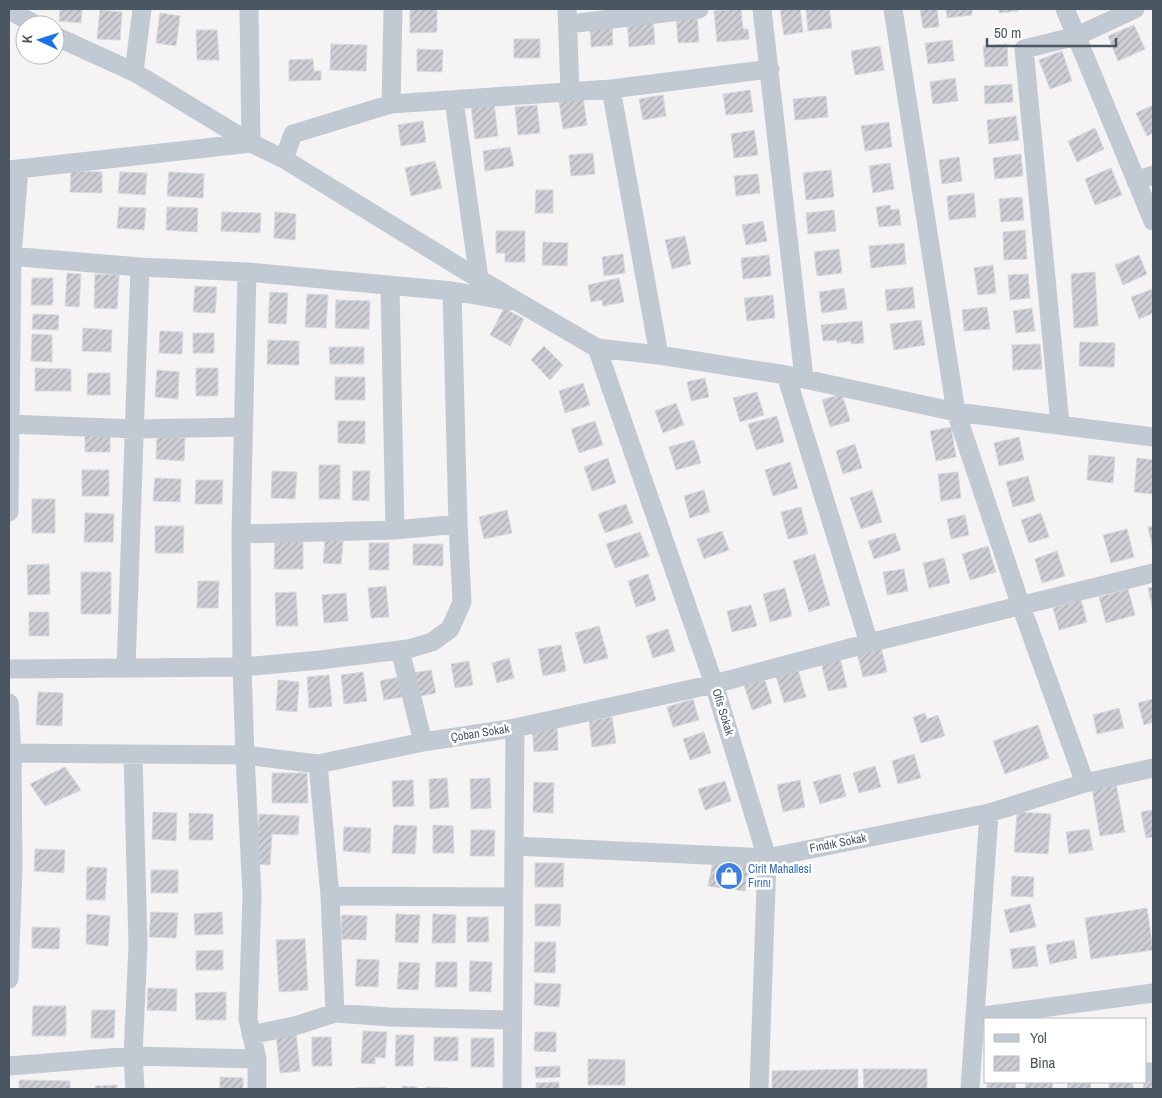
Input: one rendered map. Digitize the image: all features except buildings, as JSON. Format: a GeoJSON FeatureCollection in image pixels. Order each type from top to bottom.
{"type":"FeatureCollection","features":[{"type":"Feature","properties":{"kind":"street"},"geometry":{"type":"LineString","coordinates":[[134,72],[142,9]]}},
{"type":"Feature","properties":{"kind":"street"},"geometry":{"type":"LineString","coordinates":[[249,9],[252,143]]}},
{"type":"Feature","properties":{"kind":"street"},"geometry":{"type":"LineString","coordinates":[[391,104],[392,9]]}},
{"type":"Feature","properties":{"kind":"street"},"geometry":{"type":"LineString","coordinates":[[570,91],[568,16],[700,9]]}},
{"type":"Feature","properties":{"kind":"street"},"geometry":{"type":"LineString","coordinates":[[762,9],[770,69],[795,376],[869,643]]}},
{"type":"Feature","properties":{"kind":"street"},"geometry":{"type":"LineString","coordinates":[[892,9],[956,412],[1085,783]]}},
{"type":"Feature","properties":{"kind":"street"},"geometry":{"type":"LineString","coordinates":[[1066,9],[1145,178],[1153,221]]}},
{"type":"Feature","properties":{"kind":"street"},"geometry":{"type":"LineString","coordinates":[[1060,424],[1024,49],[1077,36],[1135,9]]}},
{"type":"Feature","properties":{"kind":"street"},"geometry":{"type":"LineString","coordinates":[[65,41],[134,72],[597,348],[659,355],[795,376],[956,412],[1153,437]]}},
{"type":"Feature","properties":{"kind":"street"},"geometry":{"type":"LineString","coordinates":[[284,160],[293,134],[391,104],[611,89],[770,69]]}},
{"type":"Feature","properties":{"kind":"street"},"geometry":{"type":"LineString","coordinates":[[611,89],[659,355]]}},
{"type":"Feature","properties":{"kind":"street"},"geometry":{"type":"LineString","coordinates":[[454,100],[479,279]]}},
{"type":"Feature","properties":{"kind":"street"},"geometry":{"type":"LineString","coordinates":[[9,512],[10,256],[14,169],[252,143]]}},
{"type":"Feature","properties":{"kind":"street"},"geometry":{"type":"LineString","coordinates":[[10,256],[140,267],[247,272],[452,291],[520,302]]}},
{"type":"Feature","properties":{"kind":"street"},"geometry":{"type":"LineString","coordinates":[[126,668],[140,267]]}},
{"type":"Feature","properties":{"kind":"street"},"geometry":{"type":"LineString","coordinates":[[247,272],[240,534],[244,755],[252,896],[248,1019],[257,1059],[258,1089]]}},
{"type":"Feature","properties":{"kind":"street"},"geometry":{"type":"LineString","coordinates":[[390,286],[395,530]]}},
{"type":"Feature","properties":{"kind":"street"},"geometry":{"type":"LineString","coordinates":[[9,669],[242,667],[320,660],[400,650],[432,642],[450,629],[462,602],[452,291]]}},
{"type":"Feature","properties":{"kind":"street","name":"Ofis Sokak"},"geometry":{"type":"LineString","coordinates":[[597,348],[714,684],[767,858],[759,1089]]}},
{"type":"Feature","properties":{"kind":"street"},"geometry":{"type":"LineString","coordinates":[[9,424],[135,429],[242,427]]}},
{"type":"Feature","properties":{"kind":"street"},"geometry":{"type":"LineString","coordinates":[[240,534],[395,530],[458,524]]}},
{"type":"Feature","properties":{"kind":"street","name":"Çoban Sokak"},"geometry":{"type":"LineString","coordinates":[[10,753],[244,755],[318,764],[423,742],[515,728],[714,684],[869,643],[1153,573]]}},
{"type":"Feature","properties":{"kind":"street"},"geometry":{"type":"LineString","coordinates":[[400,650],[423,742]]}},
{"type":"Feature","properties":{"kind":"street"},"geometry":{"type":"LineString","coordinates":[[9,703],[13,867],[9,979]]}},
{"type":"Feature","properties":{"kind":"street"},"geometry":{"type":"LineString","coordinates":[[512,1089],[511,1020],[515,846],[515,728]]}},
{"type":"Feature","properties":{"kind":"street"},"geometry":{"type":"LineString","coordinates":[[133,754],[138,946],[133,1056],[135,1089]]}},
{"type":"Feature","properties":{"kind":"street"},"geometry":{"type":"LineString","coordinates":[[318,764],[330,896],[335,1013]]}},
{"type":"Feature","properties":{"kind":"street","name":"Fındık Sokak"},"geometry":{"type":"LineString","coordinates":[[515,846],[767,858],[989,813],[1085,783],[1153,768]]}},
{"type":"Feature","properties":{"kind":"street"},"geometry":{"type":"LineString","coordinates":[[970,1089],[979,1061],[976,1017],[989,813]]}},
{"type":"Feature","properties":{"kind":"street"},"geometry":{"type":"LineString","coordinates":[[330,896],[513,897]]}},
{"type":"Feature","properties":{"kind":"street"},"geometry":{"type":"LineString","coordinates":[[976,1017],[1153,993]]}},
{"type":"Feature","properties":{"kind":"street"},"geometry":{"type":"LineString","coordinates":[[251,1035],[298,1025],[335,1013],[511,1020]]}},
{"type":"Feature","properties":{"kind":"street"},"geometry":{"type":"LineString","coordinates":[[9,1066],[133,1056],[257,1059]]}},
{"type":"Feature","properties":{"kind":"place","name":"Cirit Mahallesi Fırını"},"geometry":{"type":"Point","coordinates":[729,876]}}]}
